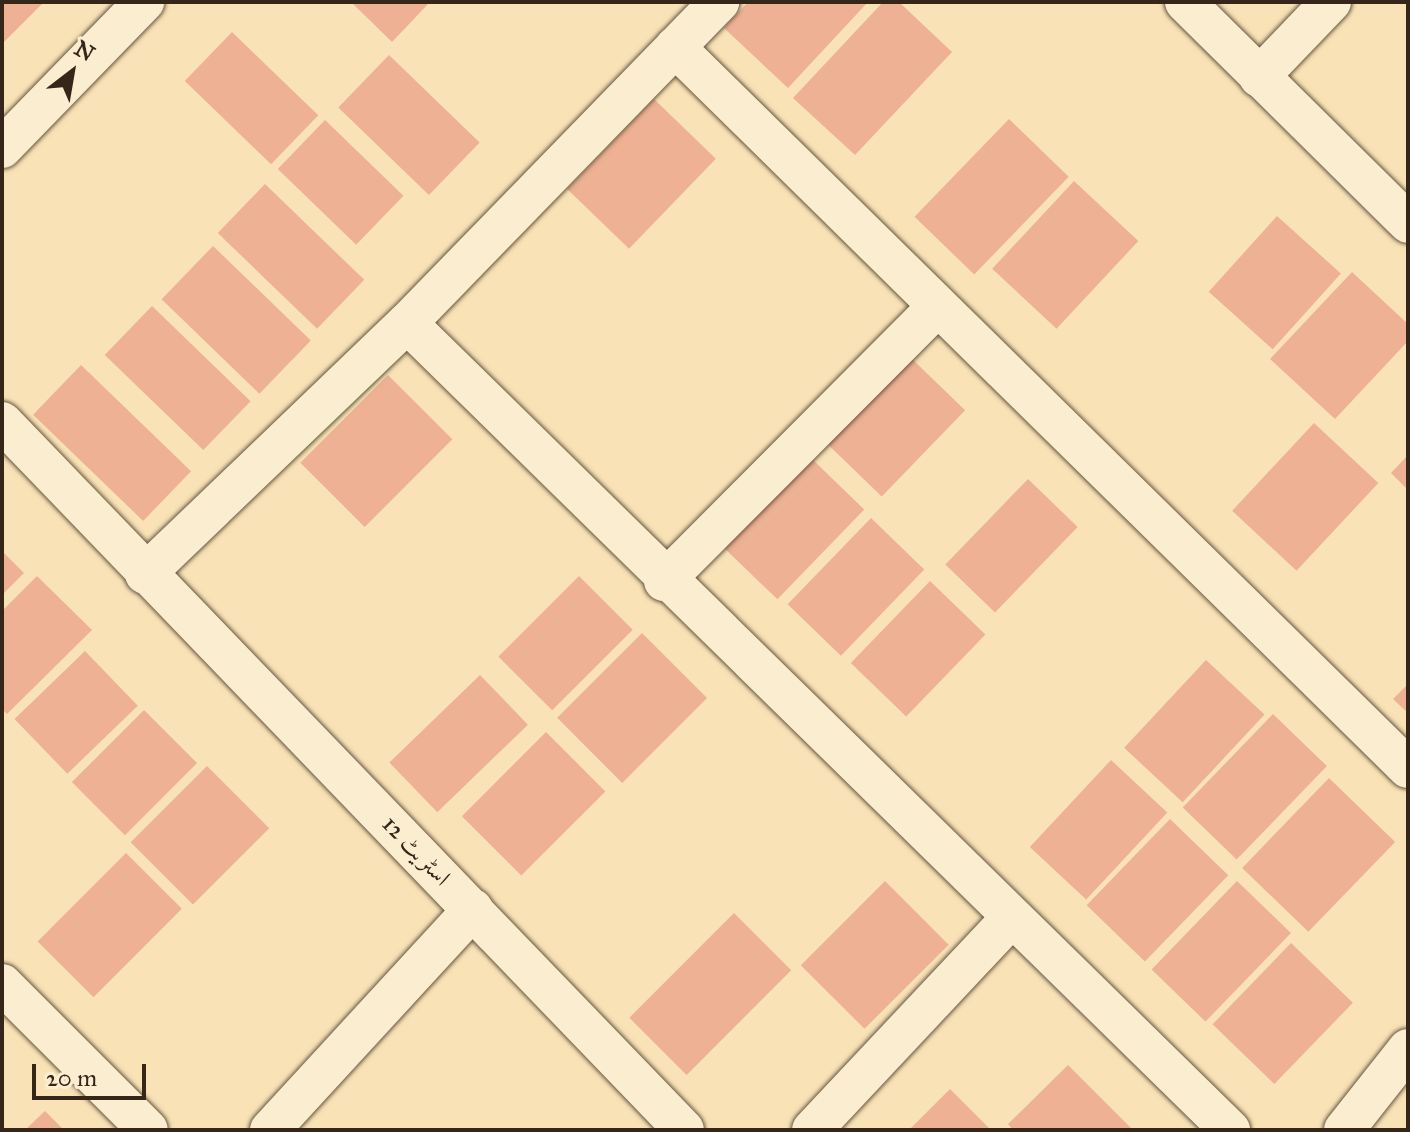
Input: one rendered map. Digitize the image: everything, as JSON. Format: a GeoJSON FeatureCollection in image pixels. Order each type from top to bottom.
{"type":"FeatureCollection","features":[{"type":"Feature","properties":{"kind":"street"},"geometry":{"type":"LineString","coordinates":[[2,148],[144,2]]}},
{"type":"Feature","properties":{"kind":"street"},"geometry":{"type":"LineString","coordinates":[[145,574],[407,323],[719,2]]}},
{"type":"Feature","properties":{"kind":"street"},"geometry":{"type":"LineString","coordinates":[[1185,2],[1408,223]]}},
{"type":"Feature","properties":{"kind":"street"},"geometry":{"type":"LineString","coordinates":[[1259,77],[1331,2]]}},
{"type":"Feature","properties":{"kind":"street"},"geometry":{"type":"LineString","coordinates":[[675,47],[1408,768]]}},
{"type":"Feature","properties":{"kind":"street"},"geometry":{"type":"LineString","coordinates":[[664,581],[938,306]]}},
{"type":"Feature","properties":{"kind":"street"},"geometry":{"type":"LineString","coordinates":[[407,323],[664,581],[1230,1130]]}},
{"type":"Feature","properties":{"kind":"street","name":"اسٹریٹ 12"},"geometry":{"type":"LineString","coordinates":[[2,422],[145,574],[684,1130]]}},
{"type":"Feature","properties":{"kind":"street"},"geometry":{"type":"LineString","coordinates":[[270,1130],[473,909]]}},
{"type":"Feature","properties":{"kind":"street"},"geometry":{"type":"LineString","coordinates":[[812,1130],[1010,919]]}},
{"type":"Feature","properties":{"kind":"street"},"geometry":{"type":"LineString","coordinates":[[2,984],[148,1130]]}},
{"type":"Feature","properties":{"kind":"street"},"geometry":{"type":"LineString","coordinates":[[1344,1130],[1408,1049]]}},
{"type":"Feature","properties":{"kind":"building"},"geometry":{"type":"Polygon","coordinates":[[[2,2],[44,2],[2,44],[2,2]]]}},
{"type":"Feature","properties":{"kind":"building"},"geometry":{"type":"Polygon","coordinates":[[[351,2],[430,2],[392,42],[351,2]]]}},
{"type":"Feature","properties":{"kind":"building"},"geometry":{"type":"Polygon","coordinates":[[[748,2],[868,2],[788,88],[724,28],[748,2]]]}},
{"type":"Feature","properties":{"kind":"building"},"geometry":{"type":"Polygon","coordinates":[[[883,2],[899,2],[952,52],[855,155],[793,98],[883,2]]]}},
{"type":"Feature","properties":{"kind":"building"},"geometry":{"type":"Polygon","coordinates":[[[232,32],[318,115],[271,164],[185,81],[232,32]]]}},
{"type":"Feature","properties":{"kind":"building"},"geometry":{"type":"Polygon","coordinates":[[[389,55],[480,143],[429,195],[338,108],[389,55]]]}},
{"type":"Feature","properties":{"kind":"building"},"geometry":{"type":"Polygon","coordinates":[[[654,99],[716,159],[629,249],[567,189],[654,99]]]}},
{"type":"Feature","properties":{"kind":"building"},"geometry":{"type":"Polygon","coordinates":[[[1009,119],[1069,177],[974,274],[915,217],[1009,119]]]}},
{"type":"Feature","properties":{"kind":"building"},"geometry":{"type":"Polygon","coordinates":[[[325,120],[403,196],[356,245],[278,169],[325,120]]]}},
{"type":"Feature","properties":{"kind":"building"},"geometry":{"type":"Polygon","coordinates":[[[1074,181],[1138,241],[1057,329],[992,269],[1074,181]]]}},
{"type":"Feature","properties":{"kind":"building"},"geometry":{"type":"Polygon","coordinates":[[[265,184],[364,280],[317,329],[218,233],[265,184]]]}},
{"type":"Feature","properties":{"kind":"building"},"geometry":{"type":"Polygon","coordinates":[[[1277,216],[1341,274],[1273,349],[1209,292],[1277,216]]]}},
{"type":"Feature","properties":{"kind":"building"},"geometry":{"type":"Polygon","coordinates":[[[213,246],[311,340],[259,394],[162,299],[213,246]]]}},
{"type":"Feature","properties":{"kind":"building"},"geometry":{"type":"Polygon","coordinates":[[[1352,272],[1408,324],[1408,341],[1335,419],[1270,359],[1352,272]]]}},
{"type":"Feature","properties":{"kind":"building"},"geometry":{"type":"Polygon","coordinates":[[[152,306],[251,401],[203,450],[105,355],[152,306]]]}},
{"type":"Feature","properties":{"kind":"building"},"geometry":{"type":"Polygon","coordinates":[[[909,356],[965,410],[882,497],[826,442],[909,356]]]}},
{"type":"Feature","properties":{"kind":"building"},"geometry":{"type":"Polygon","coordinates":[[[81,365],[191,471],[143,521],[33,415],[81,365]]]}},
{"type":"Feature","properties":{"kind":"building"},"geometry":{"type":"Polygon","coordinates":[[[388,375],[452,439],[365,527],[300,463],[388,375]]]}},
{"type":"Feature","properties":{"kind":"building"},"geometry":{"type":"Polygon","coordinates":[[[1314,423],[1378,483],[1297,571],[1232,511],[1314,423]]]}},
{"type":"Feature","properties":{"kind":"building"},"geometry":{"type":"Polygon","coordinates":[[[1408,455],[1408,490],[1391,473],[1408,455]]]}},
{"type":"Feature","properties":{"kind":"building"},"geometry":{"type":"Polygon","coordinates":[[[811,458],[864,509],[777,599],[724,548],[811,458]]]}},
{"type":"Feature","properties":{"kind":"building"},"geometry":{"type":"Polygon","coordinates":[[[1028,479],[1078,527],[995,613],[945,565],[1028,479]]]}},
{"type":"Feature","properties":{"kind":"building"},"geometry":{"type":"Polygon","coordinates":[[[871,518],[924,569],[841,656],[788,604],[871,518]]]}},
{"type":"Feature","properties":{"kind":"building"},"geometry":{"type":"Polygon","coordinates":[[[2,551],[24,573],[2,595],[2,551]]]}},
{"type":"Feature","properties":{"kind":"building"},"geometry":{"type":"Polygon","coordinates":[[[37,576],[92,630],[7,714],[2,709],[2,611],[37,576]]]}},
{"type":"Feature","properties":{"kind":"building"},"geometry":{"type":"Polygon","coordinates":[[[579,576],[633,630],[552,710],[498,657],[579,576]]]}},
{"type":"Feature","properties":{"kind":"building"},"geometry":{"type":"Polygon","coordinates":[[[930,581],[985,634],[906,716],[851,663],[930,581]]]}},
{"type":"Feature","properties":{"kind":"building"},"geometry":{"type":"Polygon","coordinates":[[[642,633],[707,698],[622,783],[557,718],[642,633]]]}},
{"type":"Feature","properties":{"kind":"building"},"geometry":{"type":"Polygon","coordinates":[[[85,651],[138,706],[67,774],[15,719],[85,651]]]}},
{"type":"Feature","properties":{"kind":"building"},"geometry":{"type":"Polygon","coordinates":[[[1206,660],[1265,715],[1183,802],[1124,748],[1206,660]]]}},
{"type":"Feature","properties":{"kind":"building"},"geometry":{"type":"Polygon","coordinates":[[[480,675],[528,725],[437,812],[389,763],[480,675]]]}},
{"type":"Feature","properties":{"kind":"building"},"geometry":{"type":"Polygon","coordinates":[[[1408,684],[1408,713],[1393,699],[1408,684]]]}},
{"type":"Feature","properties":{"kind":"building"},"geometry":{"type":"Polygon","coordinates":[[[144,710],[197,763],[125,835],[72,782],[144,710]]]}},
{"type":"Feature","properties":{"kind":"building"},"geometry":{"type":"Polygon","coordinates":[[[1273,714],[1327,766],[1237,860],[1183,808],[1273,714]]]}},
{"type":"Feature","properties":{"kind":"building"},"geometry":{"type":"Polygon","coordinates":[[[546,732],[605,791],[521,876],[462,816],[546,732]]]}},
{"type":"Feature","properties":{"kind":"building"},"geometry":{"type":"Polygon","coordinates":[[[1111,760],[1167,813],[1086,900],[1030,847],[1111,760]]]}},
{"type":"Feature","properties":{"kind":"building"},"geometry":{"type":"Polygon","coordinates":[[[207,766],[269,828],[193,905],[131,842],[207,766]]]}},
{"type":"Feature","properties":{"kind":"building"},"geometry":{"type":"Polygon","coordinates":[[[1329,778],[1395,842],[1308,932],[1242,868],[1329,778]]]}},
{"type":"Feature","properties":{"kind":"building"},"geometry":{"type":"Polygon","coordinates":[[[1170,819],[1228,875],[1145,962],[1087,905],[1170,819]]]}},
{"type":"Feature","properties":{"kind":"building"},"geometry":{"type":"Polygon","coordinates":[[[126,853],[182,909],[93,997],[38,941],[126,853]]]}},
{"type":"Feature","properties":{"kind":"building"},"geometry":{"type":"Polygon","coordinates":[[[885,881],[949,945],[864,1029],[801,965],[885,881]]]}},
{"type":"Feature","properties":{"kind":"building"},"geometry":{"type":"Polygon","coordinates":[[[1237,881],[1291,933],[1206,1022],[1152,969],[1237,881]]]}},
{"type":"Feature","properties":{"kind":"building"},"geometry":{"type":"Polygon","coordinates":[[[734,913],[791,970],[687,1075],[629,1018],[734,913]]]}},
{"type":"Feature","properties":{"kind":"building"},"geometry":{"type":"Polygon","coordinates":[[[1291,943],[1353,1003],[1274,1084],[1213,1024],[1291,943]]]}},
{"type":"Feature","properties":{"kind":"building"},"geometry":{"type":"Polygon","coordinates":[[[1068,1065],[1133,1130],[1013,1130],[1008,1124],[1068,1065]]]}},
{"type":"Feature","properties":{"kind":"building"},"geometry":{"type":"Polygon","coordinates":[[[950,1089],[991,1130],[909,1130],[950,1089]]]}},
{"type":"Feature","properties":{"kind":"building"},"geometry":{"type":"Polygon","coordinates":[[[45,1111],[64,1130],[25,1130],[45,1111]]]}}]}
